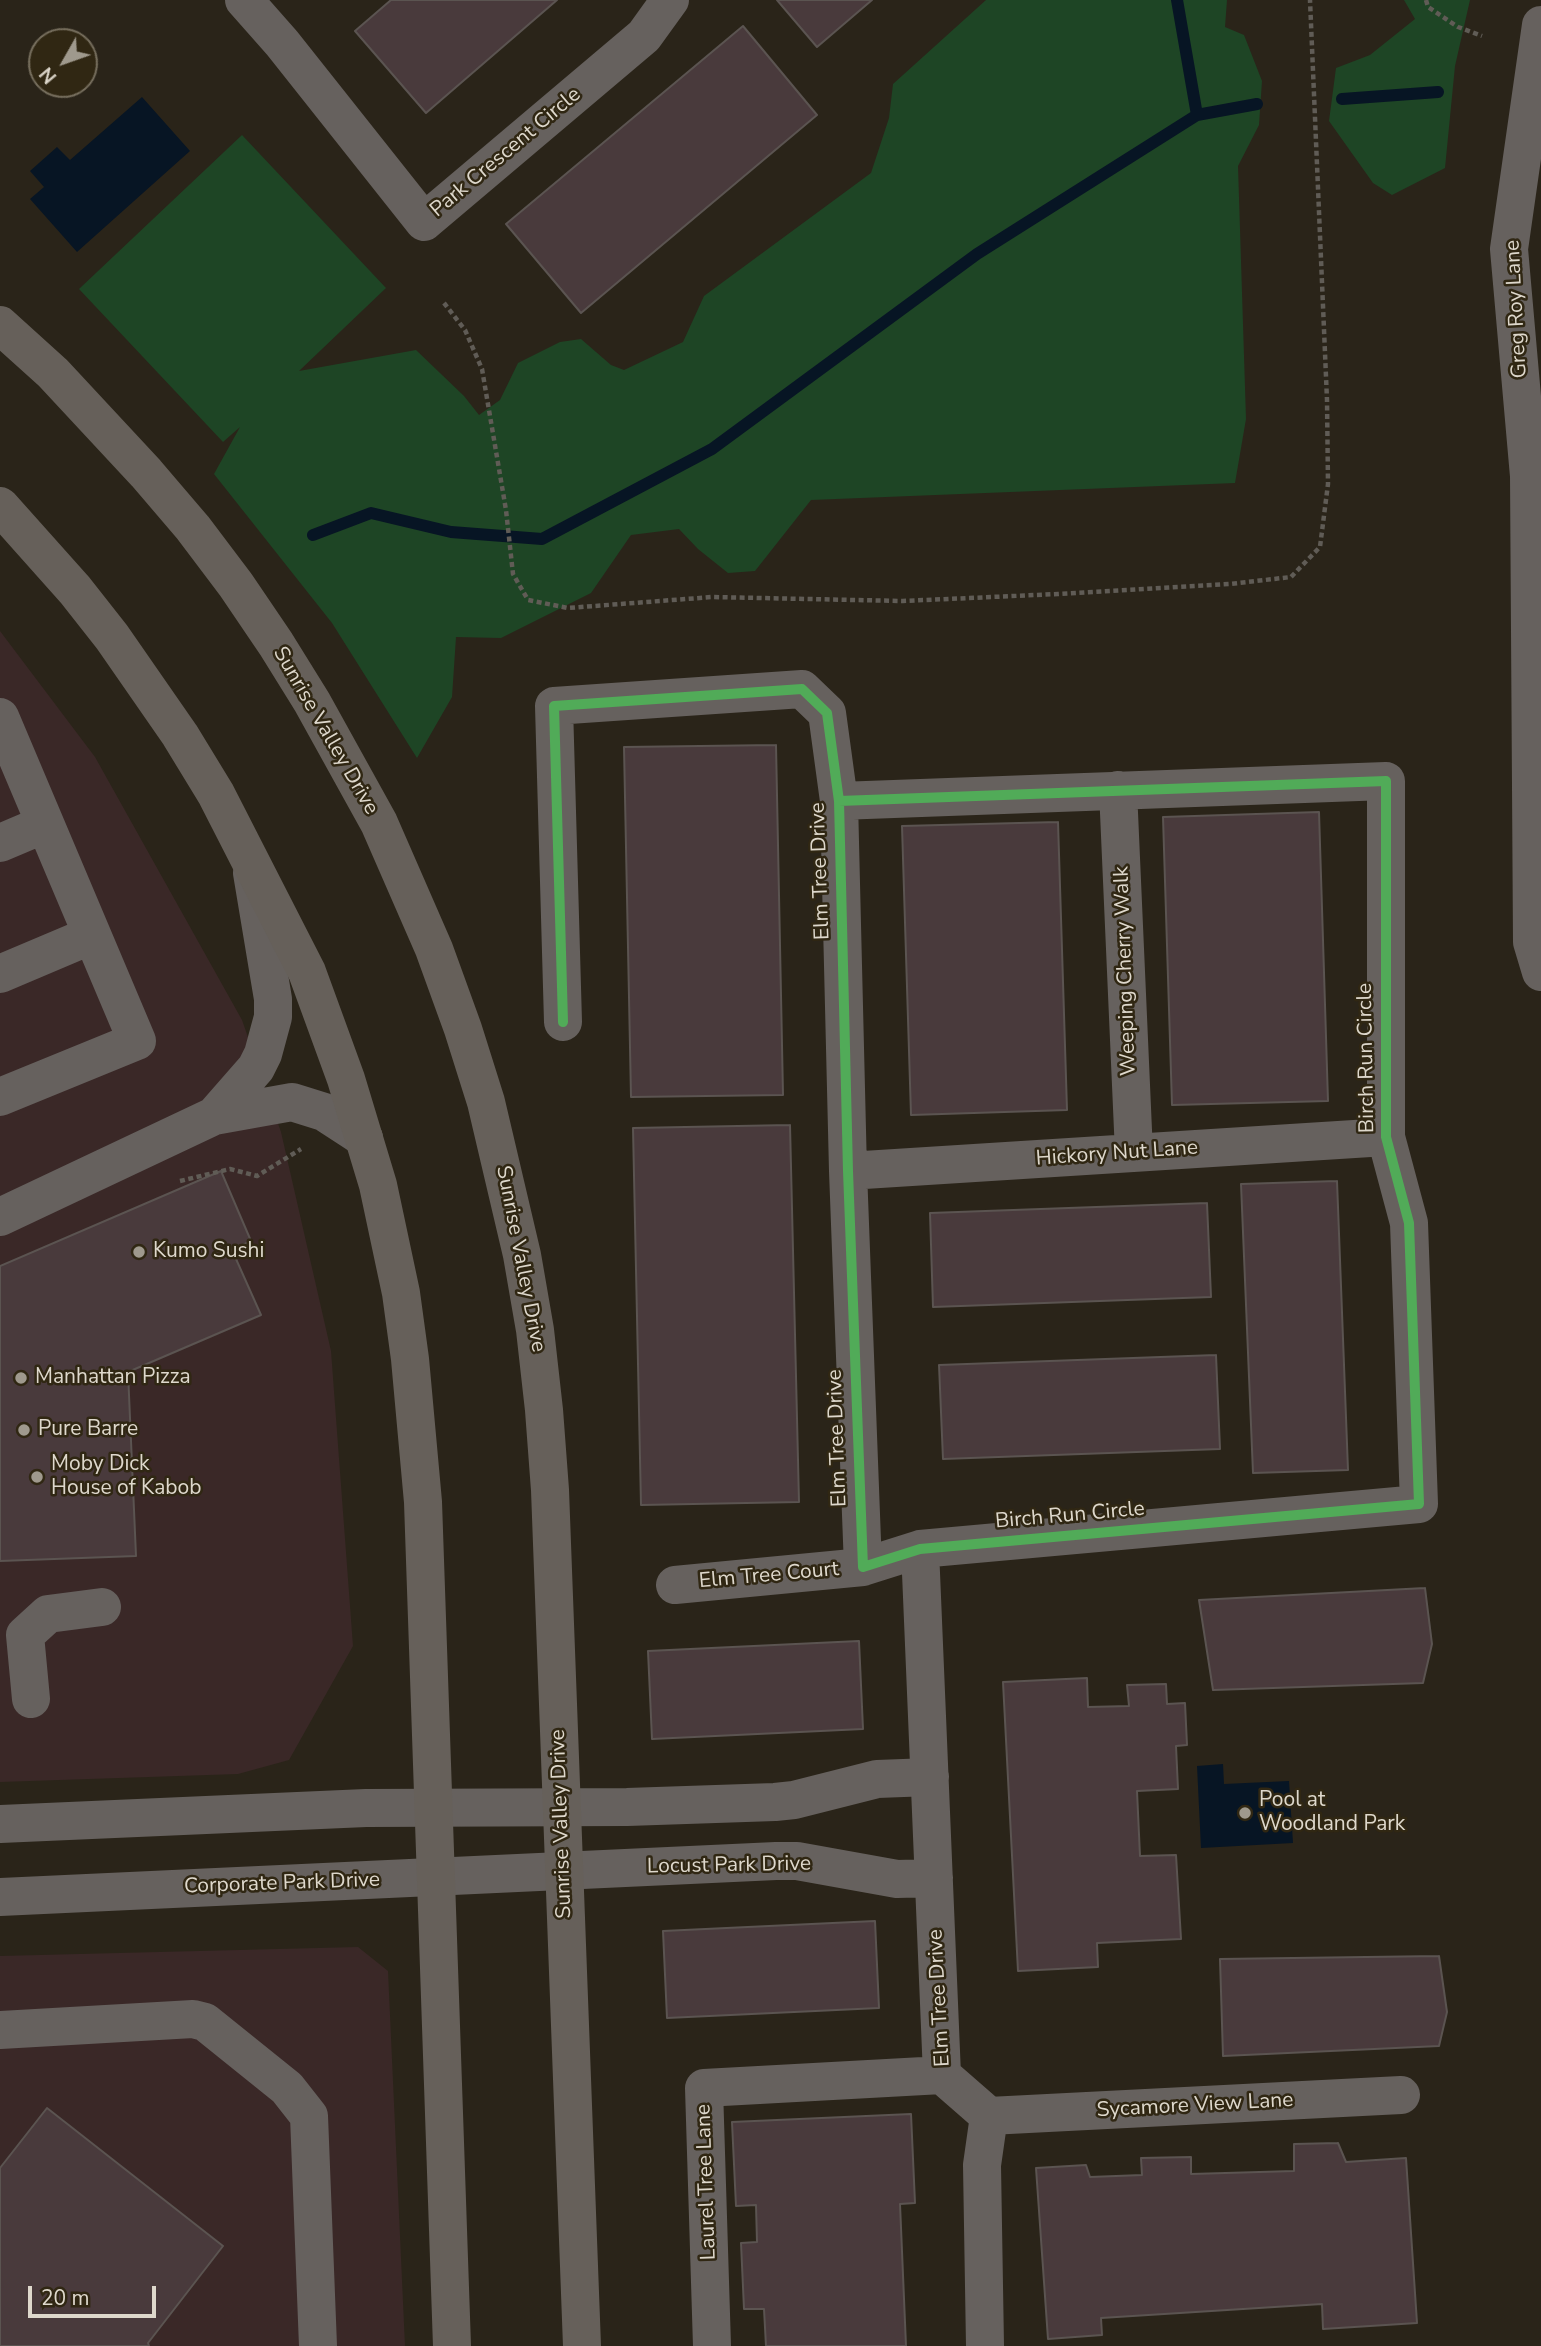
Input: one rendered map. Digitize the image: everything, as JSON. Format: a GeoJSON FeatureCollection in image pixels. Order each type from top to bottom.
{"type":"FeatureCollection","features":[{"type":"Feature","properties":{"kind":"main road","name":"Sunrise Valley Drive"},"geometry":{"type":"LineString","coordinates":[[0,325],[52,373],[146,473],[193,528],[236,585],[290,667],[379,823],[434,949],[489,1114],[522,1255],[535,1330],[544,1410],[550,1490],[582,2346]]}},
{"type":"Feature","properties":{"kind":"main road"},"geometry":{"type":"LineString","coordinates":[[0,506],[75,590],[145,682],[216,794],[306,972],[326,1023],[378,1185],[393,1252],[410,1359],[423,1502],[452,2346]]}},
{"type":"Feature","properties":{"kind":"street","name":"Park Crescent Circle"},"geometry":{"type":"LineString","coordinates":[[244,0],[282,43],[424,222],[644,36],[670,0]]}},
{"type":"Feature","properties":{"kind":"street","name":"Greg Roy Lane"},"geometry":{"type":"LineString","coordinates":[[1541,25],[1509,249],[1535,476],[1532,942],[1541,972]]}},
{"type":"Feature","properties":{"kind":"street","name":"Elm Tree Drive"},"geometry":{"type":"LineString","coordinates":[[563,1022],[554,706],[802,689],[827,713],[839,801],[848,1171],[863,1567]]}},
{"type":"Feature","properties":{"kind":"street"},"geometry":{"type":"LineString","coordinates":[[0,717],[136,1041],[0,1097]]}},
{"type":"Feature","properties":{"kind":"street","name":"Birch Run Circle"},"geometry":{"type":"LineString","coordinates":[[839,801],[1386,780],[1386,1137],[1409,1223],[1419,1504],[920,1549]]}},
{"type":"Feature","properties":{"kind":"street","name":"Weeping Cherry Walk"},"geometry":{"type":"LineString","coordinates":[[1118,790],[1134,1153]]}},
{"type":"Feature","properties":{"kind":"street"},"geometry":{"type":"LineString","coordinates":[[0,844],[46,824]]}},
{"type":"Feature","properties":{"kind":"street"},"geometry":{"type":"LineString","coordinates":[[214,1116],[256,1068],[263,1054],[273,1017],[273,999],[249,858]]}},
{"type":"Feature","properties":{"kind":"street"},"geometry":{"type":"LineString","coordinates":[[0,974],[92,934]]}},
{"type":"Feature","properties":{"kind":"street"},"geometry":{"type":"LineString","coordinates":[[0,1217],[214,1116],[292,1102],[324,1112],[364,1138]]}},
{"type":"Feature","properties":{"kind":"street","name":"Hickory Nut Lane"},"geometry":{"type":"LineString","coordinates":[[848,1171],[1386,1137]]}},
{"type":"Feature","properties":{"kind":"street"},"geometry":{"type":"LineString","coordinates":[[863,1567],[920,1549]]}},
{"type":"Feature","properties":{"kind":"street","name":"Elm Tree Drive"},"geometry":{"type":"LineString","coordinates":[[920,1549],[942,2075],[989,2116]]}},
{"type":"Feature","properties":{"kind":"street","name":"Elm Tree Court"},"geometry":{"type":"LineString","coordinates":[[676,1585],[863,1567]]}},
{"type":"Feature","properties":{"kind":"street"},"geometry":{"type":"LineString","coordinates":[[32,1699],[25,1635],[48,1614],[102,1607]]}},
{"type":"Feature","properties":{"kind":"street"},"geometry":{"type":"LineString","coordinates":[[0,1824],[366,1808],[654,1807],[794,1800],[877,1779],[930,1777]]}},
{"type":"Feature","properties":{"kind":"street"},"geometry":{"type":"LineString","coordinates":[[794,1800],[797,1861]]}},
{"type":"Feature","properties":{"kind":"street","name":"Locust Park Drive"},"geometry":{"type":"LineString","coordinates":[[564,1871],[797,1861],[897,1879],[934,1878]]}},
{"type":"Feature","properties":{"kind":"street","name":"Corporate Park Drive"},"geometry":{"type":"LineString","coordinates":[[0,1897],[564,1871]]}},
{"type":"Feature","properties":{"kind":"street"},"geometry":{"type":"LineString","coordinates":[[0,2030],[193,2019],[205,2022],[287,2088],[309,2116],[318,2346]]}},
{"type":"Feature","properties":{"kind":"street","name":"Laurel Tree Lane"},"geometry":{"type":"LineString","coordinates":[[712,2346],[705,2088],[942,2075]]}},
{"type":"Feature","properties":{"kind":"street","name":"Sycamore View Lane"},"geometry":{"type":"LineString","coordinates":[[989,2116],[1401,2095]]}},
{"type":"Feature","properties":{"kind":"street"},"geometry":{"type":"LineString","coordinates":[[985,2346],[982,2165],[989,2116]]}},
{"type":"Feature","properties":{"kind":"path"},"geometry":{"type":"LineString","coordinates":[[444,303],[465,330],[482,369],[506,510],[513,574],[528,600],[568,608],[712,597],[903,601],[1230,584],[1292,578],[1320,547],[1328,484],[1327,400],[1310,0]]}},
{"type":"Feature","properties":{"kind":"path"},"geometry":{"type":"LineString","coordinates":[[1426,0],[1428,7],[1458,27],[1482,36]]}},
{"type":"Feature","properties":{"kind":"path"},"geometry":{"type":"LineString","coordinates":[[178,1181],[230,1169],[257,1176],[302,1149]]}},
{"type":"Feature","properties":{"kind":"shaded area"},"geometry":{"type":"Polygon","coordinates":[[[0,631],[95,757],[242,1020],[281,1132],[331,1351],[353,1646],[289,1760],[238,1774],[0,1782],[0,631]]]}},
{"type":"Feature","properties":{"kind":"shaded area"},"geometry":{"type":"Polygon","coordinates":[[[358,1947],[388,1971],[405,2346],[0,2346],[0,1956],[358,1947]]]}},
{"type":"Feature","properties":{"kind":"green space"},"geometry":{"type":"Polygon","coordinates":[[[986,0],[1227,0],[1225,27],[1244,35],[1262,81],[1259,125],[1238,166],[1246,419],[1235,483],[811,500],[755,571],[728,573],[698,549],[679,529],[631,535],[591,593],[501,638],[456,637],[452,697],[417,758],[332,623],[214,474],[240,427],[223,442],[79,289],[242,135],[386,288],[299,371],[416,350],[464,396],[479,415],[500,400],[518,363],[560,342],[581,339],[611,365],[624,370],[683,342],[704,296],[871,173],[889,118],[893,84],[986,0]]]}},
{"type":"Feature","properties":{"kind":"green space"},"geometry":{"type":"Polygon","coordinates":[[[1404,0],[1470,0],[1455,66],[1445,168],[1392,195],[1373,183],[1329,121],[1336,68],[1370,55],[1415,19],[1404,0]]]}},
{"type":"Feature","properties":{"kind":"water"},"geometry":{"type":"Polygon","coordinates":[[[142,97],[190,151],[77,252],[30,199],[44,187],[30,171],[57,147],[70,160],[142,97]]]}},
{"type":"Feature","properties":{"kind":"water","name":"Pool at Woodland Park"},"geometry":{"type":"Polygon","coordinates":[[[1223,1764],[1224,1784],[1289,1781],[1293,1843],[1201,1848],[1197,1766],[1223,1764]]]}},
{"type":"Feature","properties":{"kind":"building"},"geometry":{"type":"Polygon","coordinates":[[[391,0],[557,0],[426,113],[355,31],[391,0]]]}},
{"type":"Feature","properties":{"kind":"building"},"geometry":{"type":"Polygon","coordinates":[[[777,0],[872,0],[817,47],[777,0]]]}},
{"type":"Feature","properties":{"kind":"building"},"geometry":{"type":"Polygon","coordinates":[[[743,26],[817,115],[581,313],[506,224],[743,26]]]}},
{"type":"Feature","properties":{"kind":"building"},"geometry":{"type":"Polygon","coordinates":[[[776,745],[783,1095],[631,1097],[624,747],[776,745]]]}},
{"type":"Feature","properties":{"kind":"building"},"geometry":{"type":"Polygon","coordinates":[[[1319,812],[1328,1101],[1172,1105],[1163,817],[1319,812]]]}},
{"type":"Feature","properties":{"kind":"building"},"geometry":{"type":"Polygon","coordinates":[[[1058,822],[1067,1110],[911,1115],[902,826],[1058,822]]]}},
{"type":"Feature","properties":{"kind":"building"},"geometry":{"type":"Polygon","coordinates":[[[790,1125],[799,1502],[641,1505],[633,1128],[790,1125]]]}},
{"type":"Feature","properties":{"kind":"building"},"geometry":{"type":"Polygon","coordinates":[[[221,1171],[251,1241],[232,1250],[261,1315],[128,1372],[136,1556],[0,1561],[0,1266],[221,1171]]]}},
{"type":"Feature","properties":{"kind":"building"},"geometry":{"type":"Polygon","coordinates":[[[1337,1181],[1348,1470],[1253,1473],[1241,1184],[1337,1181]]]}},
{"type":"Feature","properties":{"kind":"building"},"geometry":{"type":"Polygon","coordinates":[[[1207,1203],[1211,1297],[933,1307],[930,1213],[1207,1203]]]}},
{"type":"Feature","properties":{"kind":"building"},"geometry":{"type":"Polygon","coordinates":[[[1216,1355],[1220,1449],[943,1459],[939,1365],[1216,1355]]]}},
{"type":"Feature","properties":{"kind":"building"},"geometry":{"type":"Polygon","coordinates":[[[1425,1588],[1432,1644],[1423,1683],[1213,1690],[1199,1600],[1425,1588]]]}},
{"type":"Feature","properties":{"kind":"building"},"geometry":{"type":"Polygon","coordinates":[[[859,1641],[863,1729],[652,1739],[648,1651],[859,1641]]]}},
{"type":"Feature","properties":{"kind":"building"},"geometry":{"type":"Polygon","coordinates":[[[1087,1678],[1088,1707],[1129,1706],[1127,1685],[1166,1684],[1167,1704],[1185,1703],[1187,1745],[1176,1746],[1178,1789],[1137,1791],[1140,1856],[1176,1855],[1181,1939],[1097,1943],[1098,1967],[1018,1971],[1003,1682],[1087,1678]]]}},
{"type":"Feature","properties":{"kind":"building"},"geometry":{"type":"Polygon","coordinates":[[[875,1921],[879,2008],[667,2018],[663,1931],[875,1921]]]}},
{"type":"Feature","properties":{"kind":"building"},"geometry":{"type":"Polygon","coordinates":[[[1439,1956],[1447,2012],[1439,2046],[1223,2056],[1220,1959],[1439,1956]]]}},
{"type":"Feature","properties":{"kind":"building"},"geometry":{"type":"Polygon","coordinates":[[[47,2108],[223,2246],[148,2343],[149,2346],[0,2346],[0,2168],[47,2108]]]}},
{"type":"Feature","properties":{"kind":"building"},"geometry":{"type":"Polygon","coordinates":[[[911,2114],[915,2203],[900,2204],[906,2346],[766,2346],[764,2309],[744,2309],[741,2243],[757,2242],[756,2205],[736,2206],[732,2122],[911,2114]]]}},
{"type":"Feature","properties":{"kind":"building"},"geometry":{"type":"Polygon","coordinates":[[[1338,2143],[1346,2162],[1406,2158],[1417,2323],[1323,2329],[1322,2304],[1101,2318],[1102,2335],[1048,2339],[1036,2168],[1086,2165],[1090,2177],[1142,2175],[1141,2158],[1191,2157],[1191,2174],[1294,2171],[1294,2144],[1338,2143]]]}},
{"type":"Feature","properties":{"kind":"waterway"},"geometry":{"type":"LineString","coordinates":[[313,535],[371,513],[451,532],[542,539],[712,449],[977,254],[1197,115],[1177,0]]}},
{"type":"Feature","properties":{"kind":"waterway"},"geometry":{"type":"LineString","coordinates":[[1342,99],[1438,92]]}},
{"type":"Feature","properties":{"kind":"waterway"},"geometry":{"type":"LineString","coordinates":[[1197,115],[1257,104]]}},
{"type":"Feature","properties":{"kind":"cycle path"},"geometry":{"type":"LineString","coordinates":[[563,1022],[554,706],[802,689],[827,713],[839,801],[848,1171],[863,1567],[920,1549],[1419,1504],[1409,1223],[1386,1137],[1386,781],[839,801]]}},
{"type":"Feature","properties":{"kind":"place","name":"Kumo Sushi"},"geometry":{"type":"Point","coordinates":[139,1252]}},
{"type":"Feature","properties":{"kind":"place","name":"Manhattan Pizza"},"geometry":{"type":"Point","coordinates":[21,1378]}},
{"type":"Feature","properties":{"kind":"place","name":"Pure Barre"},"geometry":{"type":"Point","coordinates":[24,1430]}},
{"type":"Feature","properties":{"kind":"place","name":"Moby Dick House of Kabob"},"geometry":{"type":"Point","coordinates":[37,1477]}},
{"type":"Feature","properties":{"kind":"place","name":"Pool at Woodland Park"},"geometry":{"type":"Point","coordinates":[1245,1813]}}]}
